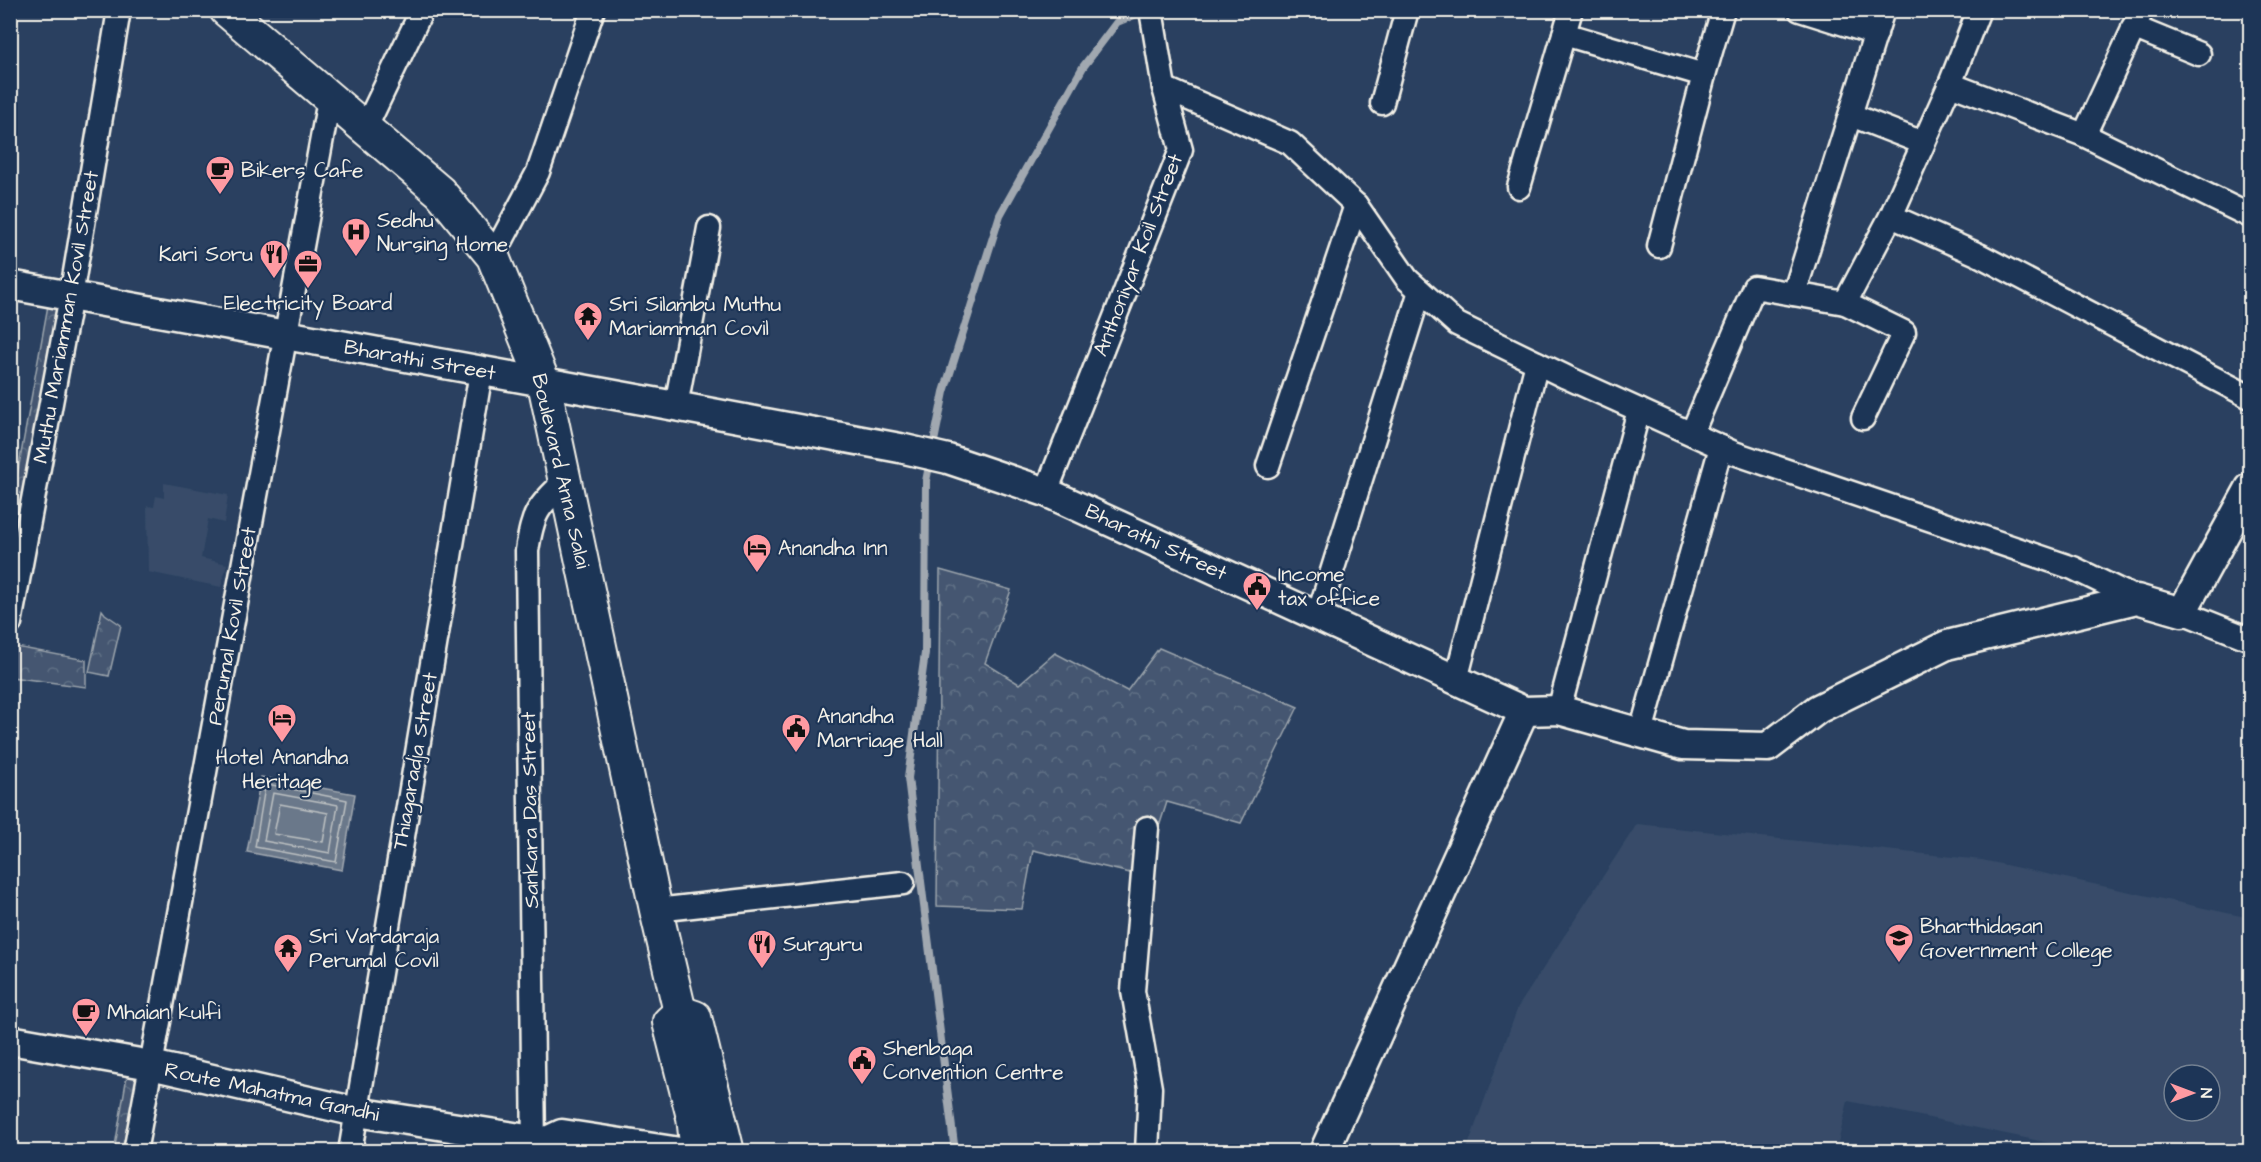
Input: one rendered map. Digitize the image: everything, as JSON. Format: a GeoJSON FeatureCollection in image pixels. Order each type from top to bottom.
{"type":"FeatureCollection","features":[{"type":"Feature","properties":{"kind":"main road","name":"Boulevard Anna Salai"},"geometry":{"type":"LineString","coordinates":[[226,10],[329,100],[440,192],[493,257],[544,383],[656,910],[680,1012],[669,1022],[693,1117],[697,1152]]}},
{"type":"Feature","properties":{"kind":"main road"},"geometry":{"type":"LineString","coordinates":[[680,1012],[695,1017],[728,1152]]}},
{"type":"Feature","properties":{"kind":"street","name":"Muthu Mariamman Kovil Street"},"geometry":{"type":"LineString","coordinates":[[10,623],[71,297],[119,10]]}},
{"type":"Feature","properties":{"kind":"street"},"geometry":{"type":"LineString","coordinates":[[365,129],[422,10]]}},
{"type":"Feature","properties":{"kind":"street"},"geometry":{"type":"LineString","coordinates":[[493,257],[538,172],[593,10]]}},
{"type":"Feature","properties":{"kind":"street","name":"Anthoniyar Koil Street"},"geometry":{"type":"LineString","coordinates":[[1046,492],[1181,150],[1164,88],[1151,10]]}},
{"type":"Feature","properties":{"kind":"street"},"geometry":{"type":"LineString","coordinates":[[1382,103],[1407,10]]}},
{"type":"Feature","properties":{"kind":"street"},"geometry":{"type":"LineString","coordinates":[[1519,187],[1571,10]]}},
{"type":"Feature","properties":{"kind":"street"},"geometry":{"type":"LineString","coordinates":[[1659,246],[1704,75],[1724,10]]}},
{"type":"Feature","properties":{"kind":"street"},"geometry":{"type":"LineString","coordinates":[[1800,10],[1876,34]]}},
{"type":"Feature","properties":{"kind":"street"},"geometry":{"type":"LineString","coordinates":[[1794,294],[1883,10]]}},
{"type":"Feature","properties":{"kind":"street"},"geometry":{"type":"LineString","coordinates":[[1845,303],[1891,216],[1950,84],[1979,10]]}},
{"type":"Feature","properties":{"kind":"street"},"geometry":{"type":"LineString","coordinates":[[2084,135],[2137,19],[2199,54]]}},
{"type":"Feature","properties":{"kind":"street"},"geometry":{"type":"LineString","coordinates":[[1564,34],[1704,75]]}},
{"type":"Feature","properties":{"kind":"street"},"geometry":{"type":"LineString","coordinates":[[1950,84],[2084,135],[2250,216]]}},
{"type":"Feature","properties":{"kind":"street"},"geometry":{"type":"LineString","coordinates":[[1164,88],[1290,143],[1356,204],[1407,279],[1457,324],[1721,447],[2073,568],[2137,599],[2182,612],[2250,639]]}},
{"type":"Feature","properties":{"kind":"street","name":"Perumal Kovil Street"},"geometry":{"type":"LineString","coordinates":[[135,1152],[329,100]]}},
{"type":"Feature","properties":{"kind":"street"},"geometry":{"type":"LineString","coordinates":[[1851,115],[1923,143]]}},
{"type":"Feature","properties":{"kind":"street"},"geometry":{"type":"LineString","coordinates":[[1269,466],[1356,204]]}},
{"type":"Feature","properties":{"kind":"street"},"geometry":{"type":"LineString","coordinates":[[1891,216],[1979,255],[2250,397]]}},
{"type":"Feature","properties":{"kind":"street"},"geometry":{"type":"LineString","coordinates":[[675,406],[709,228]]}},
{"type":"Feature","properties":{"kind":"street","name":"Bharathi Street"},"geometry":{"type":"LineString","coordinates":[[10,285],[675,406],[948,459],[1046,492],[1524,711]]}},
{"type":"Feature","properties":{"kind":"street"},"geometry":{"type":"LineString","coordinates":[[1692,434],[1754,287],[1845,303],[1904,332],[1863,418]]}},
{"type":"Feature","properties":{"kind":"street"},"geometry":{"type":"LineString","coordinates":[[1318,616],[1420,291]]}},
{"type":"Feature","properties":{"kind":"street"},"geometry":{"type":"LineString","coordinates":[[1456,680],[1537,363]]}},
{"type":"Feature","properties":{"kind":"street","name":"Thiagaradja Street"},"geometry":{"type":"LineString","coordinates":[[350,1152],[481,372]]}},
{"type":"Feature","properties":{"kind":"street"},"geometry":{"type":"LineString","coordinates":[[1559,710],[1639,410]]}},
{"type":"Feature","properties":{"kind":"street"},"geometry":{"type":"LineString","coordinates":[[1641,732],[1721,447]]}},
{"type":"Feature","properties":{"kind":"street","name":"Sankara Das Street"},"geometry":{"type":"LineString","coordinates":[[542,1146],[527,551],[531,528],[539,507],[565,481]]}},
{"type":"Feature","properties":{"kind":"street"},"geometry":{"type":"LineString","coordinates":[[2182,612],[2250,488]]}},
{"type":"Feature","properties":{"kind":"street"},"geometry":{"type":"LineString","coordinates":[[1324,1152],[1524,711],[1559,710],[1683,745],[1768,747],[1818,709],[1947,645],[2137,599]]}},
{"type":"Feature","properties":{"kind":"street"},"geometry":{"type":"LineString","coordinates":[[1147,828],[1133,991],[1150,1088],[1147,1152]]}},
{"type":"Feature","properties":{"kind":"street"},"geometry":{"type":"LineString","coordinates":[[656,910],[903,883]]}},
{"type":"Feature","properties":{"kind":"street","name":"Route Mahatma Gandhi"},"geometry":{"type":"LineString","coordinates":[[10,1040],[151,1065],[357,1112],[542,1146]]}},
{"type":"Feature","properties":{"kind":"street"},"geometry":{"type":"LineString","coordinates":[[542,1146],[562,1134],[680,1152]]}},
{"type":"Feature","properties":{"kind":"shaded area"},"geometry":{"type":"Polygon","coordinates":[[[164,483],[228,495],[224,523],[208,519],[201,558],[227,564],[221,587],[148,572],[147,506],[154,507],[156,496],[164,498],[164,483]]]}},
{"type":"Feature","properties":{"kind":"shaded area","name":"Bharthidasan Government College"},"geometry":{"type":"Polygon","coordinates":[[[1637,824],[1982,860],[2250,918],[2250,1151],[2088,1151],[1848,1101],[1836,1151],[1466,1151],[1518,1007],[1637,824]]]}},
{"type":"Feature","properties":{"kind":"green space"},"geometry":{"type":"Polygon","coordinates":[[[71,296],[11,584],[11,509],[49,300],[71,296]]]}},
{"type":"Feature","properties":{"kind":"green space"},"geometry":{"type":"Polygon","coordinates":[[[940,570],[1011,590],[985,663],[1019,684],[1055,653],[1127,691],[1159,648],[1298,707],[1241,823],[1167,802],[1143,876],[1033,850],[1022,909],[937,906],[940,570]]]}},
{"type":"Feature","properties":{"kind":"green space"},"geometry":{"type":"Polygon","coordinates":[[[102,610],[121,625],[109,676],[89,672],[102,610]]]}},
{"type":"Feature","properties":{"kind":"green space"},"geometry":{"type":"Polygon","coordinates":[[[11,646],[86,660],[86,687],[11,677],[11,646]]]}},
{"type":"Feature","properties":{"kind":"green space"},"geometry":{"type":"Polygon","coordinates":[[[129,1064],[146,1069],[131,1151],[114,1152],[129,1064]]]}},
{"type":"Feature","properties":{"kind":"water"},"geometry":{"type":"Polygon","coordinates":[[[261,777],[355,794],[342,870],[247,852],[261,777]]]}},
{"type":"Feature","properties":{"kind":"waterway"},"geometry":{"type":"LineString","coordinates":[[955,1152],[908,778],[925,653],[926,481],[944,392],[1000,215],[1083,67],[1117,22],[1146,10]]}},
{"type":"Feature","properties":{"kind":"place","name":"Bikers Cafe"},"geometry":{"type":"Point","coordinates":[220,196]}},
{"type":"Feature","properties":{"kind":"place","name":"Sedhu Nursing Home"},"geometry":{"type":"Point","coordinates":[356,258]}},
{"type":"Feature","properties":{"kind":"place","name":"Kari Soru"},"geometry":{"type":"Point","coordinates":[274,280]}},
{"type":"Feature","properties":{"kind":"place","name":"Electricity Board"},"geometry":{"type":"Point","coordinates":[308,290]}},
{"type":"Feature","properties":{"kind":"place","name":"Sri Silambu Muthu Mariamman Covil"},"geometry":{"type":"Point","coordinates":[588,342]}},
{"type":"Feature","properties":{"kind":"place","name":"Anandha Inn"},"geometry":{"type":"Point","coordinates":[757,574]}},
{"type":"Feature","properties":{"kind":"place","name":"Income tax office"},"geometry":{"type":"Point","coordinates":[1257,612]}},
{"type":"Feature","properties":{"kind":"place","name":"Hotel Anandha Heritage"},"geometry":{"type":"Point","coordinates":[282,744]}},
{"type":"Feature","properties":{"kind":"place","name":"Anandha Marriage Hall"},"geometry":{"type":"Point","coordinates":[796,754]}},
{"type":"Feature","properties":{"kind":"place","name":"Bharthidasan Government College"},"geometry":{"type":"Point","coordinates":[1899,964]}},
{"type":"Feature","properties":{"kind":"place","name":"Surguru"},"geometry":{"type":"Point","coordinates":[762,970]}},
{"type":"Feature","properties":{"kind":"place","name":"Sri Vardaraja Perumal Covil"},"geometry":{"type":"Point","coordinates":[288,974]}},
{"type":"Feature","properties":{"kind":"place","name":"Mhaian kulfi"},"geometry":{"type":"Point","coordinates":[86,1038]}},
{"type":"Feature","properties":{"kind":"place","name":"Shenbaga Convention Centre"},"geometry":{"type":"Point","coordinates":[862,1086]}}]}
